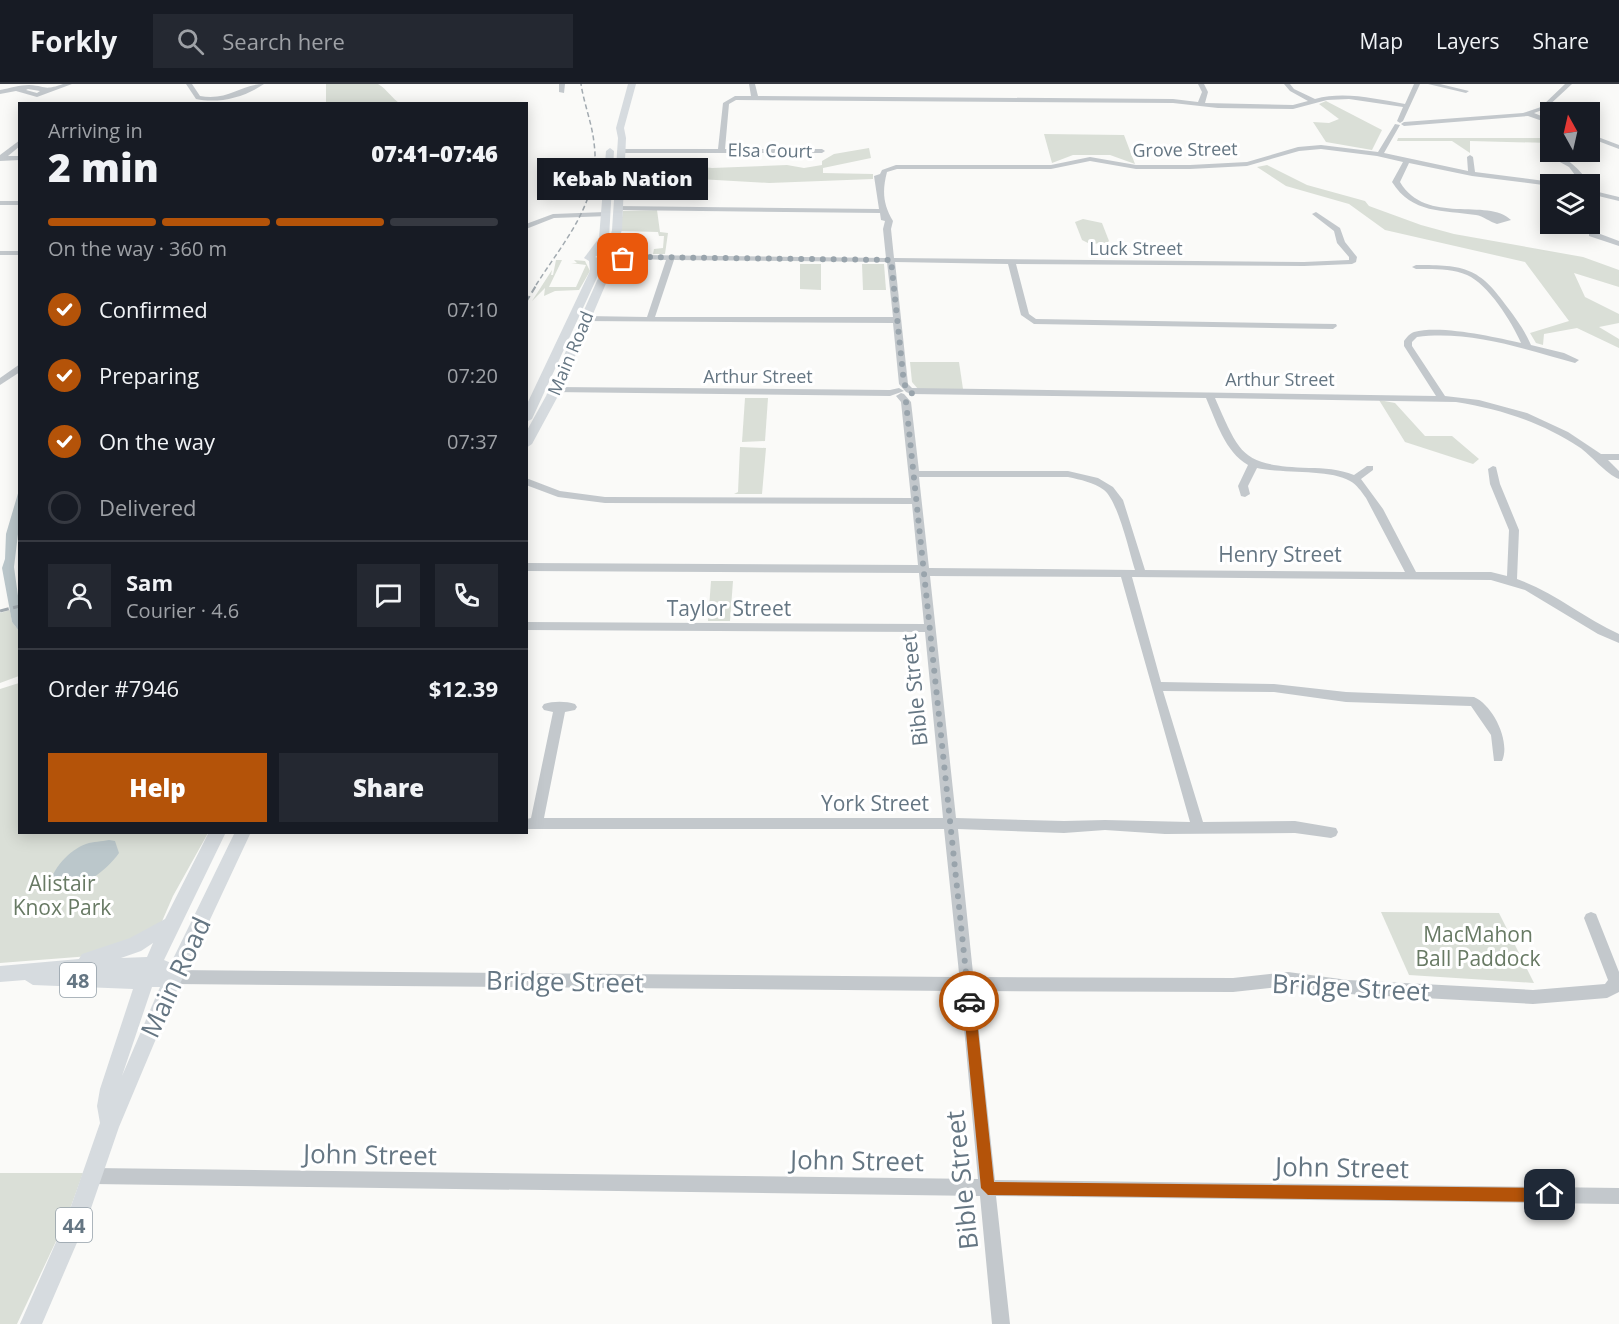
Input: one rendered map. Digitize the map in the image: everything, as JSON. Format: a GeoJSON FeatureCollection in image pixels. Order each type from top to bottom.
{"type":"FeatureCollection","features":[{"type":"Feature","properties":{"kind":"main road","name":"Main Road"},"geometry":{"type":"LineString","coordinates":[[528,417],[549,393],[565,337],[595,271],[592,257],[603,243],[615,151],[622,135],[620,130],[632,84]]}},
{"type":"Feature","properties":{"kind":"main road","name":"Main Road"},"geometry":{"type":"LineString","coordinates":[[528,440],[613,257],[611,244],[616,233],[618,211],[615,151]]}},
{"type":"Feature","properties":{"kind":"main road"},"geometry":{"type":"LineString","coordinates":[[606,212],[618,211]]}},
{"type":"Feature","properties":{"kind":"main road"},"geometry":{"type":"LineString","coordinates":[[592,257],[602,263],[613,257]]}},
{"type":"Feature","properties":{"kind":"main road"},"geometry":{"type":"LineString","coordinates":[[582,296],[591,304]]}},
{"type":"Feature","properties":{"kind":"main road"},"geometry":{"type":"LineString","coordinates":[[565,337],[584,323]]}},
{"type":"Feature","properties":{"kind":"main road","name":"Main Road"},"geometry":{"type":"LineString","coordinates":[[110,1123],[107,1108],[110,1088],[148,972],[171,921],[217,834]]}},
{"type":"Feature","properties":{"kind":"main road","name":"Main Road"},"geometry":{"type":"LineString","coordinates":[[31,1324],[93,1176],[110,1123],[174,977],[242,834]]}},
{"type":"Feature","properties":{"kind":"main road"},"geometry":{"type":"LineString","coordinates":[[65,968],[135,945],[156,935],[171,921]]}},
{"type":"Feature","properties":{"kind":"main road","name":"Bridge Street"},"geometry":{"type":"LineString","coordinates":[[6,974],[65,968],[148,972],[174,977]]}},
{"type":"Feature","properties":{"kind":"main road","name":"Bridge Street"},"geometry":{"type":"LineString","coordinates":[[6,974],[56,979],[148,972]]}},
{"type":"Feature","properties":{"kind":"street"},"geometry":{"type":"LineString","coordinates":[[189,84],[198,98],[206,99],[236,96],[261,84]]}},
{"type":"Feature","properties":{"kind":"street"},"geometry":{"type":"LineString","coordinates":[[752,84],[755,98]]}},
{"type":"Feature","properties":{"kind":"street"},"geometry":{"type":"LineString","coordinates":[[1201,84],[1205,92],[1201,104]]}},
{"type":"Feature","properties":{"kind":"street"},"geometry":{"type":"LineString","coordinates":[[1287,84],[1292,90],[1315,102]]}},
{"type":"Feature","properties":{"kind":"street"},"geometry":{"type":"LineString","coordinates":[[1380,155],[1400,124],[1417,84]]}},
{"type":"Feature","properties":{"kind":"street"},"geometry":{"type":"LineString","coordinates":[[1431,84],[1466,91]]}},
{"type":"Feature","properties":{"kind":"street"},"geometry":{"type":"LineString","coordinates":[[1554,84],[1567,85]]}},
{"type":"Feature","properties":{"kind":"street"},"geometry":{"type":"LineString","coordinates":[[0,92],[38,91],[66,85]]}},
{"type":"Feature","properties":{"kind":"street"},"geometry":{"type":"LineString","coordinates":[[1400,124],[1510,118],[1530,114],[1542,108],[1567,85]]}},
{"type":"Feature","properties":{"kind":"street"},"geometry":{"type":"LineString","coordinates":[[20,90],[38,91]]}},
{"type":"Feature","properties":{"kind":"street"},"geometry":{"type":"LineString","coordinates":[[721,150],[726,102],[735,98],[1173,101],[1293,107],[1349,96],[1406,106]]}},
{"type":"Feature","properties":{"kind":"street"},"geometry":{"type":"LineString","coordinates":[[1530,114],[1540,118]]}},
{"type":"Feature","properties":{"kind":"street"},"geometry":{"type":"LineString","coordinates":[[1600,140],[1619,147]]}},
{"type":"Feature","properties":{"kind":"street"},"geometry":{"type":"LineString","coordinates":[[1,159],[18,144]]}},
{"type":"Feature","properties":{"kind":"street","name":"Grove Street"},"geometry":{"type":"LineString","coordinates":[[884,169],[918,166],[1051,167],[1095,159],[1136,167],[1191,167],[1247,164],[1314,147],[1380,155],[1472,174],[1540,182]]}},
{"type":"Feature","properties":{"kind":"street","name":"Elsa Court"},"geometry":{"type":"LineString","coordinates":[[615,151],[822,151]]}},
{"type":"Feature","properties":{"kind":"street"},"geometry":{"type":"LineString","coordinates":[[1470,157],[1472,174]]}},
{"type":"Feature","properties":{"kind":"street"},"geometry":{"type":"LineString","coordinates":[[1,159],[18,158]]}},
{"type":"Feature","properties":{"kind":"street"},"geometry":{"type":"LineString","coordinates":[[1406,162],[1396,182],[1406,196],[1432,207],[1483,215]]}},
{"type":"Feature","properties":{"kind":"street"},"geometry":{"type":"LineString","coordinates":[[1563,162],[1578,174]]}},
{"type":"Feature","properties":{"kind":"street","name":"Bible Street"},"geometry":{"type":"LineString","coordinates":[[884,169],[880,182],[883,221],[887,229],[891,260],[925,571],[950,823],[961,979]]}},
{"type":"Feature","properties":{"kind":"street"},"geometry":{"type":"LineString","coordinates":[[1600,194],[1619,199]]}},
{"type":"Feature","properties":{"kind":"street"},"geometry":{"type":"LineString","coordinates":[[0,203],[18,203]]}},
{"type":"Feature","properties":{"kind":"street"},"geometry":{"type":"LineString","coordinates":[[618,211],[884,212]]}},
{"type":"Feature","properties":{"kind":"street"},"geometry":{"type":"LineString","coordinates":[[528,226],[558,216],[606,212]]}},
{"type":"Feature","properties":{"kind":"street","name":"Luck Street"},"geometry":{"type":"LineString","coordinates":[[613,257],[1296,264],[1352,262],[1353,257],[1341,243],[1336,230],[1316,214]]}},
{"type":"Feature","properties":{"kind":"street"},"geometry":{"type":"LineString","coordinates":[[1592,234],[1619,244]]}},
{"type":"Feature","properties":{"kind":"street"},"geometry":{"type":"LineString","coordinates":[[0,253],[18,253]]}},
{"type":"Feature","properties":{"kind":"street"},"geometry":{"type":"LineString","coordinates":[[650,319],[671,258]]}},
{"type":"Feature","properties":{"kind":"street"},"geometry":{"type":"LineString","coordinates":[[1012,262],[1025,315],[1034,321],[1333,326]]}},
{"type":"Feature","properties":{"kind":"street"},"geometry":{"type":"LineString","coordinates":[[1416,267],[1455,269],[1483,280],[1521,332],[1527,347]]}},
{"type":"Feature","properties":{"kind":"street"},"geometry":{"type":"LineString","coordinates":[[584,323],[650,319],[897,320]]}},
{"type":"Feature","properties":{"kind":"street"},"geometry":{"type":"LineString","coordinates":[[1441,397],[1408,345],[1411,336],[1437,332],[1527,347],[1575,360]]}},
{"type":"Feature","properties":{"kind":"street"},"geometry":{"type":"LineString","coordinates":[[0,382],[18,368]]}},
{"type":"Feature","properties":{"kind":"street","name":"Arthur Street"},"geometry":{"type":"LineString","coordinates":[[549,393],[1441,397],[1492,405],[1527,416],[1562,432],[1601,458],[1619,476]]}},
{"type":"Feature","properties":{"kind":"street"},"geometry":{"type":"LineString","coordinates":[[1209,395],[1233,448],[1253,465],[1276,470],[1332,472],[1355,479],[1367,493],[1412,574]]}},
{"type":"Feature","properties":{"kind":"street"},"geometry":{"type":"LineString","coordinates":[[1601,458],[1619,457]]}},
{"type":"Feature","properties":{"kind":"street"},"geometry":{"type":"LineString","coordinates":[[1245,494],[1243,486],[1253,465]]}},
{"type":"Feature","properties":{"kind":"street"},"geometry":{"type":"LineString","coordinates":[[1355,479],[1370,468]]}},
{"type":"Feature","properties":{"kind":"street"},"geometry":{"type":"LineString","coordinates":[[1493,469],[1495,484],[1514,530],[1512,579]]}},
{"type":"Feature","properties":{"kind":"street"},"geometry":{"type":"LineString","coordinates":[[914,474],[1068,474],[1094,480],[1109,489],[1118,501],[1141,573]]}},
{"type":"Feature","properties":{"kind":"street"},"geometry":{"type":"LineString","coordinates":[[528,482],[558,494],[605,500],[917,501]]}},
{"type":"Feature","properties":{"kind":"street","name":"Henry Street"},"geometry":{"type":"LineString","coordinates":[[528,569],[1412,574],[1512,579],[1550,596],[1586,623],[1619,639]]}},
{"type":"Feature","properties":{"kind":"street"},"geometry":{"type":"LineString","coordinates":[[1125,573],[1158,686],[1162,711],[1198,828]]}},
{"type":"Feature","properties":{"kind":"street","name":"Taylor Street"},"geometry":{"type":"LineString","coordinates":[[528,626],[930,628]]}},
{"type":"Feature","properties":{"kind":"street"},"geometry":{"type":"LineString","coordinates":[[1158,686],[1274,688],[1346,698],[1474,702],[1494,728],[1501,745],[1498,757]]}},
{"type":"Feature","properties":{"kind":"street"},"geometry":{"type":"LineString","coordinates":[[532,824],[559,707]]}},
{"type":"Feature","properties":{"kind":"street","name":"York Street"},"geometry":{"type":"LineString","coordinates":[[532,824],[950,823],[1307,828],[1330,832]]}},
{"type":"Feature","properties":{"kind":"street","name":"Bridge Street"},"geometry":{"type":"LineString","coordinates":[[974,990],[1233,985],[1288,979],[1348,987],[1533,997],[1607,991],[1614,987],[1614,980],[1591,918]]}},
{"type":"Feature","properties":{"kind":"street","name":"Bridge Street"},"geometry":{"type":"LineString","coordinates":[[174,977],[961,979]]}},
{"type":"Feature","properties":{"kind":"street"},"geometry":{"type":"LineString","coordinates":[[961,979],[960,992],[974,990]]}},
{"type":"Feature","properties":{"kind":"street","name":"Bible Street"},"geometry":{"type":"LineString","coordinates":[[974,990],[988,1188],[1001,1324]]}},
{"type":"Feature","properties":{"kind":"street","name":"John Street"},"geometry":{"type":"LineString","coordinates":[[93,1176],[1619,1196]]}},
{"type":"Feature","properties":{"kind":"green space"},"geometry":{"type":"Polygon","coordinates":[[[326,84],[378,84],[399,102],[326,102],[326,84]]]}},
{"type":"Feature","properties":{"kind":"green space"},"geometry":{"type":"Polygon","coordinates":[[[1326,101],[1382,130],[1372,150],[1326,142],[1313,122],[1329,123],[1339,119],[1319,104],[1326,101]]]}},
{"type":"Feature","properties":{"kind":"green space"},"geometry":{"type":"Polygon","coordinates":[[[1044,134],[1124,135],[1135,164],[1110,155],[1073,155],[1052,163],[1044,134]]]}},
{"type":"Feature","properties":{"kind":"green space"},"geometry":{"type":"Polygon","coordinates":[[[1398,138],[1540,138],[1540,143],[1470,141],[1470,153],[1452,141],[1397,141],[1398,138]]]}},
{"type":"Feature","properties":{"kind":"green space"},"geometry":{"type":"Polygon","coordinates":[[[869,148],[871,158],[823,168],[823,173],[873,174],[873,179],[769,183],[681,178],[625,186],[625,181],[651,178],[652,174],[683,165],[712,168],[787,165],[804,168],[822,165],[822,161],[834,154],[869,148]]]}},
{"type":"Feature","properties":{"kind":"green space"},"geometry":{"type":"Polygon","coordinates":[[[1267,165],[1307,185],[1365,201],[1369,206],[1421,225],[1454,234],[1583,257],[1619,270],[1619,287],[1574,273],[1585,297],[1619,314],[1619,323],[1599,327],[1619,339],[1619,348],[1577,328],[1544,334],[1543,345],[1536,343],[1530,333],[1569,321],[1525,262],[1385,230],[1349,204],[1286,186],[1257,167],[1267,165]]]}},
{"type":"Feature","properties":{"kind":"green space"},"geometry":{"type":"Polygon","coordinates":[[[657,210],[660,232],[668,233],[665,254],[653,254],[654,249],[663,248],[664,236],[659,236],[658,232],[620,231],[623,211],[657,210]]]}},
{"type":"Feature","properties":{"kind":"green space"},"geometry":{"type":"Polygon","coordinates":[[[1083,219],[1102,223],[1109,241],[1090,244],[1082,240],[1075,222],[1083,219]]]}},
{"type":"Feature","properties":{"kind":"green space"},"geometry":{"type":"Polygon","coordinates":[[[556,260],[562,260],[549,287],[576,287],[586,265],[571,263],[577,263],[574,260],[585,261],[590,271],[579,290],[555,291],[544,296],[545,288],[532,301],[552,270],[551,275],[553,275],[556,260]]]}},
{"type":"Feature","properties":{"kind":"green space"},"geometry":{"type":"Polygon","coordinates":[[[800,264],[821,264],[821,290],[800,289],[800,264]]]}},
{"type":"Feature","properties":{"kind":"green space"},"geometry":{"type":"Polygon","coordinates":[[[862,264],[884,264],[886,290],[863,290],[862,264]]]}},
{"type":"Feature","properties":{"kind":"green space"},"geometry":{"type":"Polygon","coordinates":[[[910,362],[959,362],[963,389],[918,389],[912,382],[910,362]]]}},
{"type":"Feature","properties":{"kind":"green space"},"geometry":{"type":"Polygon","coordinates":[[[745,398],[768,398],[765,441],[742,442],[745,398]]]}},
{"type":"Feature","properties":{"kind":"green space"},"geometry":{"type":"Polygon","coordinates":[[[1379,400],[1395,403],[1425,436],[1452,436],[1479,459],[1473,464],[1405,442],[1379,400]]]}},
{"type":"Feature","properties":{"kind":"green space"},"geometry":{"type":"Polygon","coordinates":[[[740,447],[766,448],[762,494],[734,494],[738,492],[740,447]]]}},
{"type":"Feature","properties":{"kind":"green space"},"geometry":{"type":"Polygon","coordinates":[[[711,581],[733,581],[730,621],[708,621],[711,581]]]}},
{"type":"Feature","properties":{"kind":"green space"},"geometry":{"type":"Polygon","coordinates":[[[10,610],[12,622],[18,630],[18,676],[0,683],[0,613],[10,610]]]}},
{"type":"Feature","properties":{"kind":"green space","name":"Alistair Knox Park"},"geometry":{"type":"Polygon","coordinates":[[[18,683],[18,834],[207,834],[173,896],[160,926],[90,956],[0,963],[0,689],[18,683]]]}},
{"type":"Feature","properties":{"kind":"green space","name":"MacMahon Ball Paddock"},"geometry":{"type":"Polygon","coordinates":[[[1381,912],[1499,913],[1534,983],[1409,975],[1381,912]]]}},
{"type":"Feature","properties":{"kind":"green space"},"geometry":{"type":"Polygon","coordinates":[[[0,1173],[83,1173],[66,1220],[17,1324],[0,1324],[0,1173]]]}},
{"type":"Feature","properties":{"kind":"shaded area"},"geometry":{"type":"Polygon","coordinates":[[[18,493],[18,534],[14,567],[18,596],[18,630],[12,622],[2,568],[5,559],[6,534],[18,493]]]}},
{"type":"Feature","properties":{"kind":"shaded area"},"geometry":{"type":"Polygon","coordinates":[[[115,841],[119,853],[106,868],[79,884],[59,888],[49,887],[62,861],[73,851],[89,843],[115,841]]]}},
{"type":"Feature","properties":{"kind":"railway"},"geometry":{"type":"LineString","coordinates":[[536,285],[569,236],[587,201],[592,183],[595,164],[594,143],[581,84]]}},
{"type":"Feature","properties":{"kind":"railway"},"geometry":{"type":"LineString","coordinates":[[528,299],[537,284]]}},
{"type":"Feature","properties":{"kind":"railway"},"geometry":{"type":"LineString","coordinates":[[0,611],[18,606]]}},
{"type":"Feature","properties":{"kind":"way so far"},"geometry":{"type":"LineString","coordinates":[[623,259],[612,261],[615,254],[700,259],[891,260],[904,384],[912,393],[906,402],[966,973],[975,976],[979,984],[976,992],[968,995],[969,1001]]}},
{"type":"Feature","properties":{"kind":"place","name":"Kebab Nation"},"geometry":{"type":"Point","coordinates":[623,259]}},
{"type":"Feature","properties":{"kind":"route"},"geometry":{"type":"LineString","coordinates":[[969,1001],[988,1188],[1550,1195]]}}]}
